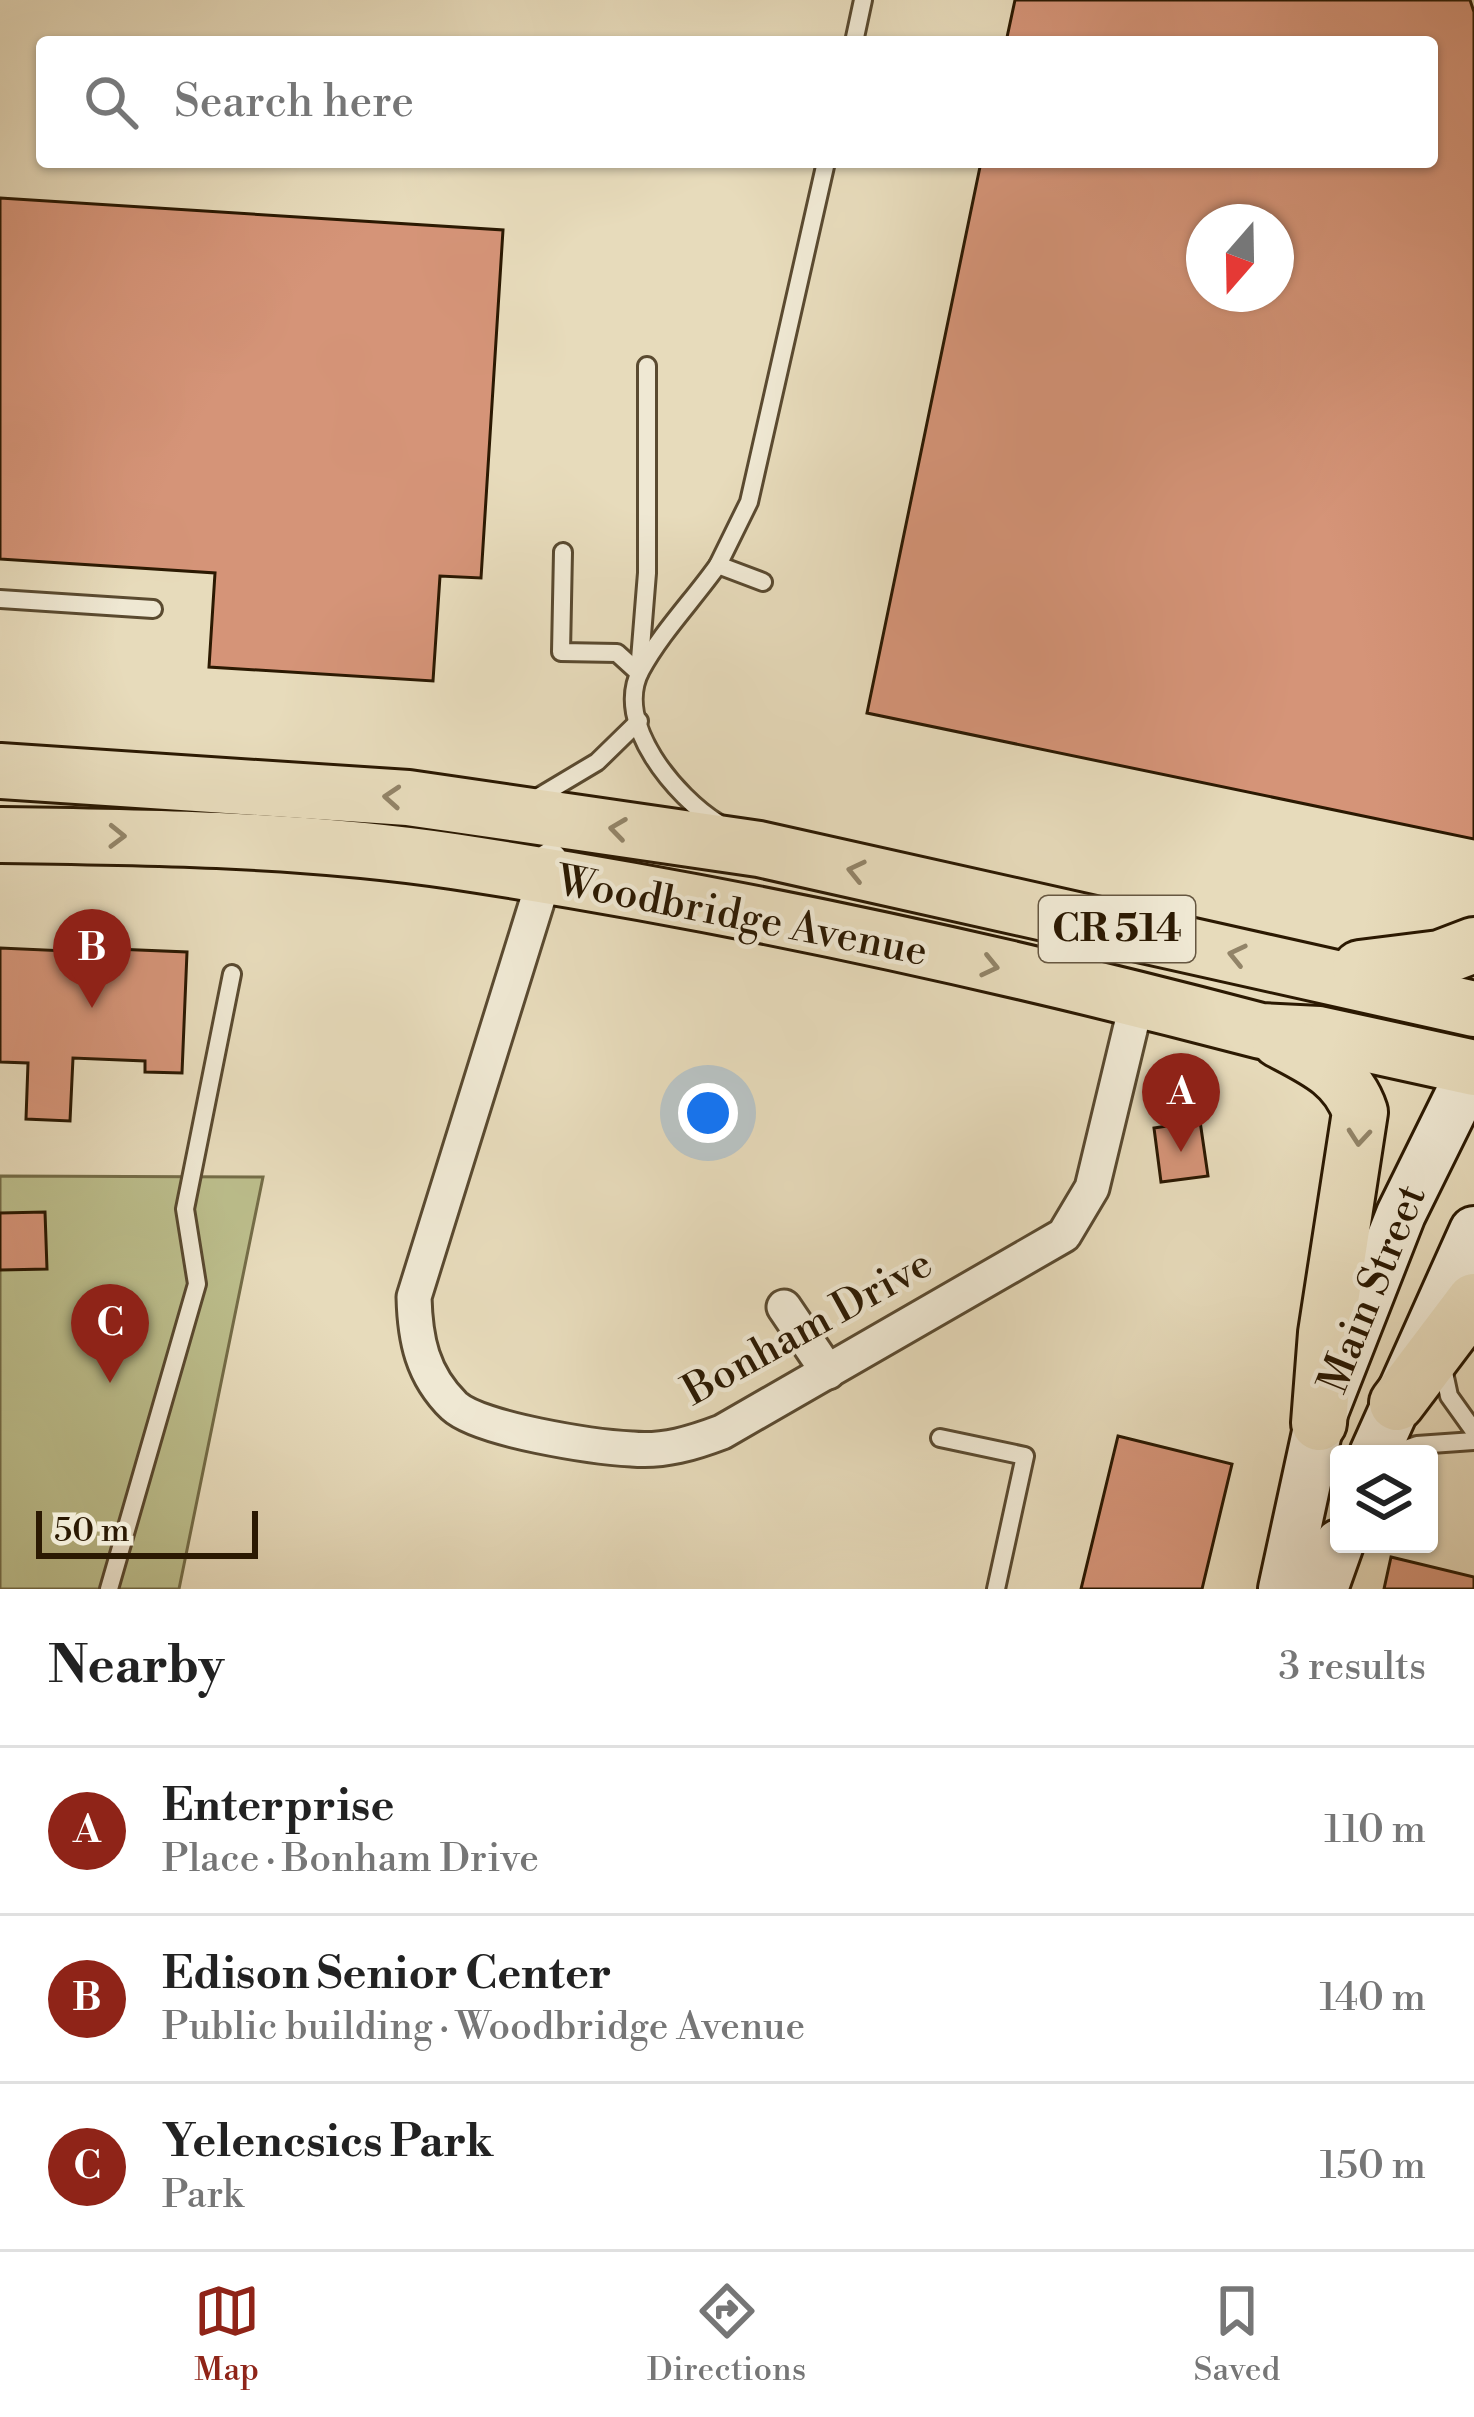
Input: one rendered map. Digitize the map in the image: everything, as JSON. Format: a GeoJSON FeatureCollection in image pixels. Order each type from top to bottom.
{"type":"FeatureCollection","features":[{"type":"Feature","properties":{"kind":"main road","name":"Woodbridge Avenue"},"geometry":{"type":"LineString","coordinates":[[0,771],[408,798],[759,849],[1474,1009]]}},
{"type":"Feature","properties":{"kind":"main road","name":"Woodbridge Avenue"},"geometry":{"type":"LineString","coordinates":[[0,835],[162,837],[451,861],[797,922],[1261,1031],[1319,1034],[1474,1068]]}},
{"type":"Feature","properties":{"kind":"main road"},"geometry":{"type":"LineString","coordinates":[[1310,971],[1440,958],[1474,945]]}},
{"type":"Feature","properties":{"kind":"main road"},"geometry":{"type":"LineString","coordinates":[[1261,1031],[1323,1063],[1352,1089],[1360,1112],[1326,1333],[1319,1423]]}},
{"type":"Feature","properties":{"kind":"main road","name":"Main Street"},"geometry":{"type":"LineString","coordinates":[[1283,1589],[1319,1423],[1401,1214],[1474,1068]]}},
{"type":"Feature","properties":{"kind":"main road","name":"Main Street"},"geometry":{"type":"LineString","coordinates":[[1394,1429],[1474,1231]]}},
{"type":"Feature","properties":{"kind":"main road"},"geometry":{"type":"LineString","coordinates":[[1394,1429],[1459,1321]]}},
{"type":"Feature","properties":{"kind":"main road"},"geometry":{"type":"LineString","coordinates":[[1323,1589],[1336,1553]]}},
{"type":"Feature","properties":{"kind":"street","name":"Bonham Drive"},"geometry":{"type":"LineString","coordinates":[[534,817],[545,880],[414,1297],[415,1343],[439,1389],[458,1410],[495,1424],[634,1450],[686,1445],[722,1432],[1064,1235],[1092,1188],[1137,1001]]}},
{"type":"Feature","properties":{"kind":"street"},"geometry":{"type":"LineString","coordinates":[[784,1307],[828,1372]]}},
{"type":"Feature","properties":{"kind":"lane"},"geometry":{"type":"LineString","coordinates":[[855,36],[863,0]]}},
{"type":"Feature","properties":{"kind":"lane"},"geometry":{"type":"LineString","coordinates":[[639,673],[718,565],[749,502],[825,168]]}},
{"type":"Feature","properties":{"kind":"lane"},"geometry":{"type":"LineString","coordinates":[[647,366],[647,573],[640,722],[661,774],[678,796],[759,849]]}},
{"type":"Feature","properties":{"kind":"lane"},"geometry":{"type":"LineString","coordinates":[[563,552],[561,652],[617,653],[639,673]]}},
{"type":"Feature","properties":{"kind":"lane"},"geometry":{"type":"LineString","coordinates":[[718,565],[763,582]]}},
{"type":"Feature","properties":{"kind":"lane"},"geometry":{"type":"LineString","coordinates":[[0,599],[153,609]]}},
{"type":"Feature","properties":{"kind":"lane"},"geometry":{"type":"LineString","coordinates":[[534,817],[640,722]]}},
{"type":"Feature","properties":{"kind":"lane"},"geometry":{"type":"LineString","coordinates":[[110,1589],[197,1284],[185,1209],[232,974]]}},
{"type":"Feature","properties":{"kind":"lane"},"geometry":{"type":"LineString","coordinates":[[1459,1321],[1442,1368],[1449,1396],[1474,1431]]}},
{"type":"Feature","properties":{"kind":"lane"},"geometry":{"type":"LineString","coordinates":[[1394,1429],[1417,1445],[1474,1441]]}},
{"type":"Feature","properties":{"kind":"lane"},"geometry":{"type":"LineString","coordinates":[[940,1438],[1024,1456],[997,1589]]}},
{"type":"Feature","properties":{"kind":"green space"},"geometry":{"type":"Polygon","coordinates":[[[0,1176],[263,1177],[179,1589],[0,1589],[0,1176]]]}},
{"type":"Feature","properties":{"kind":"building"},"geometry":{"type":"Polygon","coordinates":[[[1015,0],[1470,0],[1474,12],[1474,839],[867,713],[980,168],[1438,168],[1438,36],[1007,36],[1015,0]]]}},
{"type":"Feature","properties":{"kind":"building"},"geometry":{"type":"Polygon","coordinates":[[[0,198],[503,230],[481,578],[440,576],[433,681],[209,667],[215,573],[0,559],[0,198]]]}},
{"type":"Feature","properties":{"kind":"building"},"geometry":{"type":"Polygon","coordinates":[[[66,947],[187,952],[182,1073],[145,1072],[145,1061],[73,1058],[70,1121],[26,1119],[28,1063],[0,1062],[0,948],[66,951],[66,947]]]}},
{"type":"Feature","properties":{"kind":"building"},"geometry":{"type":"Polygon","coordinates":[[[1200,1121],[1208,1176],[1161,1182],[1154,1128],[1200,1121]]]}},
{"type":"Feature","properties":{"kind":"building"},"geometry":{"type":"Polygon","coordinates":[[[45,1212],[47,1269],[0,1270],[0,1213],[45,1212]]]}},
{"type":"Feature","properties":{"kind":"building"},"geometry":{"type":"Polygon","coordinates":[[[1118,1436],[1232,1464],[1202,1589],[1081,1589],[1118,1436]]]}},
{"type":"Feature","properties":{"kind":"building"},"geometry":{"type":"Polygon","coordinates":[[[1391,1557],[1474,1577],[1474,1589],[1384,1589],[1391,1557]]]}},
{"type":"Feature","properties":{"kind":"place","name":"Edison Senior Center"},"geometry":{"type":"Point","coordinates":[92,1008]}},
{"type":"Feature","properties":{"kind":"place","name":"Enterprise"},"geometry":{"type":"Point","coordinates":[1181,1152]}},
{"type":"Feature","properties":{"kind":"place","name":"Yelencsics Park"},"geometry":{"type":"Point","coordinates":[110,1383]}}]}
